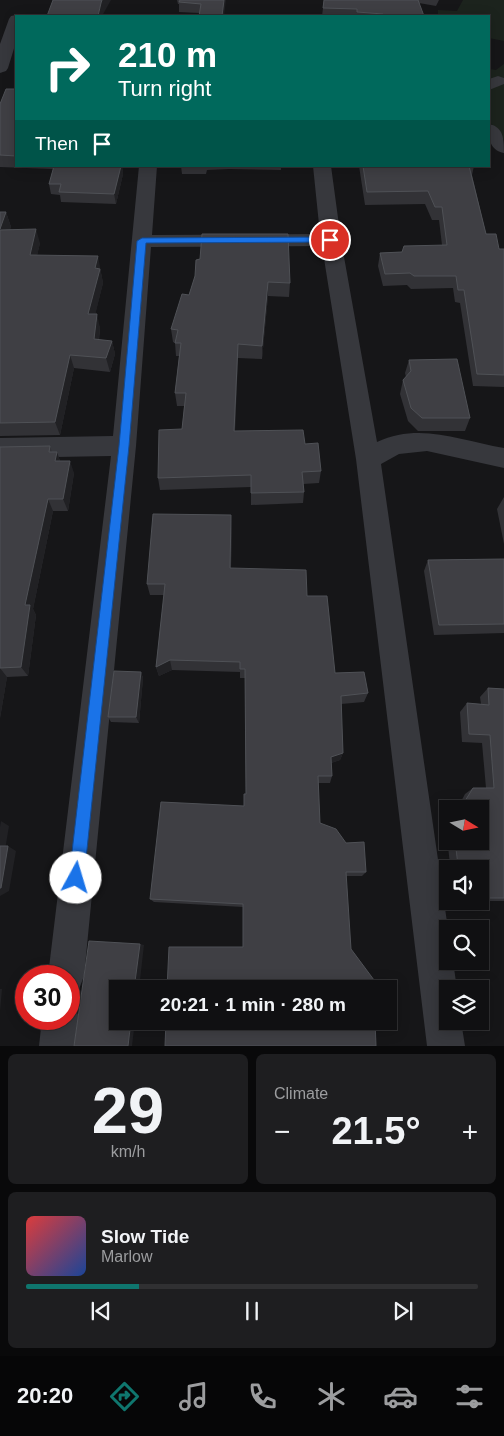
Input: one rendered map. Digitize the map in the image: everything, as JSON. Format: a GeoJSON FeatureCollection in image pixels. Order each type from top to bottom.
{"type":"FeatureCollection","features":[{"type":"Feature","properties":{"kind":"street"},"geometry":{"type":"LineString","coordinates":[[0,68],[15,23]]}},
{"type":"Feature","properties":{"kind":"street"},"geometry":{"type":"LineString","coordinates":[[490,130],[504,148]]}},
{"type":"Feature","properties":{"kind":"street"},"geometry":{"type":"LineString","coordinates":[[67,965],[124,446],[148,167]]}},
{"type":"Feature","properties":{"kind":"street"},"geometry":{"type":"LineString","coordinates":[[322,167],[330,240],[368,459],[446,1046]]}},
{"type":"Feature","properties":{"kind":"street"},"geometry":{"type":"LineString","coordinates":[[142,241],[330,240]]}},
{"type":"Feature","properties":{"kind":"street"},"geometry":{"type":"LineString","coordinates":[[368,459],[398,444],[417,441],[435,441],[504,458]]}},
{"type":"Feature","properties":{"kind":"street"},"geometry":{"type":"LineString","coordinates":[[0,448],[124,446]]}},
{"type":"Feature","properties":{"kind":"street"},"geometry":{"type":"LineString","coordinates":[[58,1046],[60,1030]]}},
{"type":"Feature","properties":{"kind":"shaded area"},"geometry":{"type":"Polygon","coordinates":[[[463,0],[504,0],[504,41],[490,38],[490,15],[438,15],[438,10],[457,11],[463,0]]]}},
{"type":"Feature","properties":{"kind":"shaded area"},"geometry":{"type":"Polygon","coordinates":[[[504,64],[504,140],[490,122],[490,69],[496,70],[504,64]]]}},
{"type":"Feature","properties":{"kind":"building"},"geometry":{"type":"Polygon","coordinates":[[[53,0],[102,0],[98,15],[47,15],[53,0]]]}},
{"type":"Feature","properties":{"kind":"building"},"geometry":{"type":"Polygon","coordinates":[[[180,0],[224,0],[222,15],[199,15],[201,4],[179,2],[180,0]]]}},
{"type":"Feature","properties":{"kind":"building"},"geometry":{"type":"Polygon","coordinates":[[[324,0],[418,0],[424,15],[383,15],[357,12],[357,9],[323,8],[324,0]]]}},
{"type":"Feature","properties":{"kind":"building"},"geometry":{"type":"Polygon","coordinates":[[[6,89],[15,89],[15,156],[0,155],[0,104],[6,89]]]}},
{"type":"Feature","properties":{"kind":"building"},"geometry":{"type":"Polygon","coordinates":[[[54,167],[121,167],[114,194],[59,192],[61,184],[49,184],[54,167]]]}},
{"type":"Feature","properties":{"kind":"building"},"geometry":{"type":"Polygon","coordinates":[[[363,167],[469,167],[486,234],[496,234],[499,249],[504,249],[504,375],[477,374],[464,290],[458,290],[456,276],[414,276],[410,273],[385,274],[380,253],[402,252],[404,246],[447,245],[442,207],[435,207],[428,191],[367,192],[363,167]]]}},
{"type":"Feature","properties":{"kind":"building"},"geometry":{"type":"Polygon","coordinates":[[[0,212],[6,212],[0,229],[0,212]]]}},
{"type":"Feature","properties":{"kind":"building"},"geometry":{"type":"Polygon","coordinates":[[[36,229],[30,255],[98,256],[95,268],[100,269],[88,314],[97,314],[94,339],[112,341],[106,358],[70,355],[55,422],[0,423],[0,230],[36,229]]]}},
{"type":"Feature","properties":{"kind":"building"},"geometry":{"type":"Polygon","coordinates":[[[202,234],[288,234],[290,283],[268,282],[262,346],[238,344],[234,431],[303,430],[305,444],[318,443],[321,471],[302,472],[304,492],[251,493],[251,475],[158,478],[159,430],[182,429],[186,393],[175,393],[181,343],[175,343],[178,330],[171,329],[182,294],[189,295],[195,276],[196,260],[200,259],[202,234]]]}},
{"type":"Feature","properties":{"kind":"building"},"geometry":{"type":"Polygon","coordinates":[[[457,359],[470,418],[422,418],[411,408],[403,380],[411,371],[409,360],[457,359]]]}},
{"type":"Feature","properties":{"kind":"building"},"geometry":{"type":"Polygon","coordinates":[[[50,446],[49,452],[57,452],[55,461],[70,461],[63,499],[48,499],[25,605],[30,605],[21,667],[0,668],[0,447],[50,446]]]}},
{"type":"Feature","properties":{"kind":"building"},"geometry":{"type":"Polygon","coordinates":[[[153,514],[231,515],[230,568],[306,570],[307,596],[327,596],[335,673],[364,672],[368,693],[341,696],[343,753],[331,757],[332,776],[318,776],[320,823],[336,829],[346,843],[364,842],[366,872],[346,872],[351,949],[374,980],[167,980],[169,947],[243,947],[243,904],[150,899],[161,802],[244,806],[244,794],[246,794],[245,669],[240,669],[240,662],[170,660],[156,667],[165,584],[147,584],[153,514]]]}},
{"type":"Feature","properties":{"kind":"building"},"geometry":{"type":"Polygon","coordinates":[[[504,559],[504,624],[439,625],[428,560],[504,559]]]}},
{"type":"Feature","properties":{"kind":"building"},"geometry":{"type":"Polygon","coordinates":[[[114,671],[141,672],[136,717],[108,717],[114,671]]]}},
{"type":"Feature","properties":{"kind":"building"},"geometry":{"type":"Polygon","coordinates":[[[488,688],[504,689],[504,898],[489,898],[489,860],[457,860],[456,850],[489,850],[489,800],[466,800],[473,788],[494,788],[490,735],[469,734],[467,703],[489,705],[488,688]]]}},
{"type":"Feature","properties":{"kind":"building"},"geometry":{"type":"Polygon","coordinates":[[[0,846],[8,846],[1,888],[0,888],[0,846]]]}},
{"type":"Feature","properties":{"kind":"building"},"geometry":{"type":"Polygon","coordinates":[[[89,941],[140,944],[135,980],[109,980],[109,1030],[130,1030],[128,1046],[74,1046],[76,1030],[80,1030],[80,1004],[89,941]]]}},
{"type":"Feature","properties":{"kind":"building"},"geometry":{"type":"Polygon","coordinates":[[[166,1030],[375,1030],[376,1046],[165,1046],[166,1030]]]}},
{"type":"Feature","properties":{"kind":"route"},"geometry":{"type":"LineString","coordinates":[[76,878],[124,446],[142,241],[330,240]]}}]}
